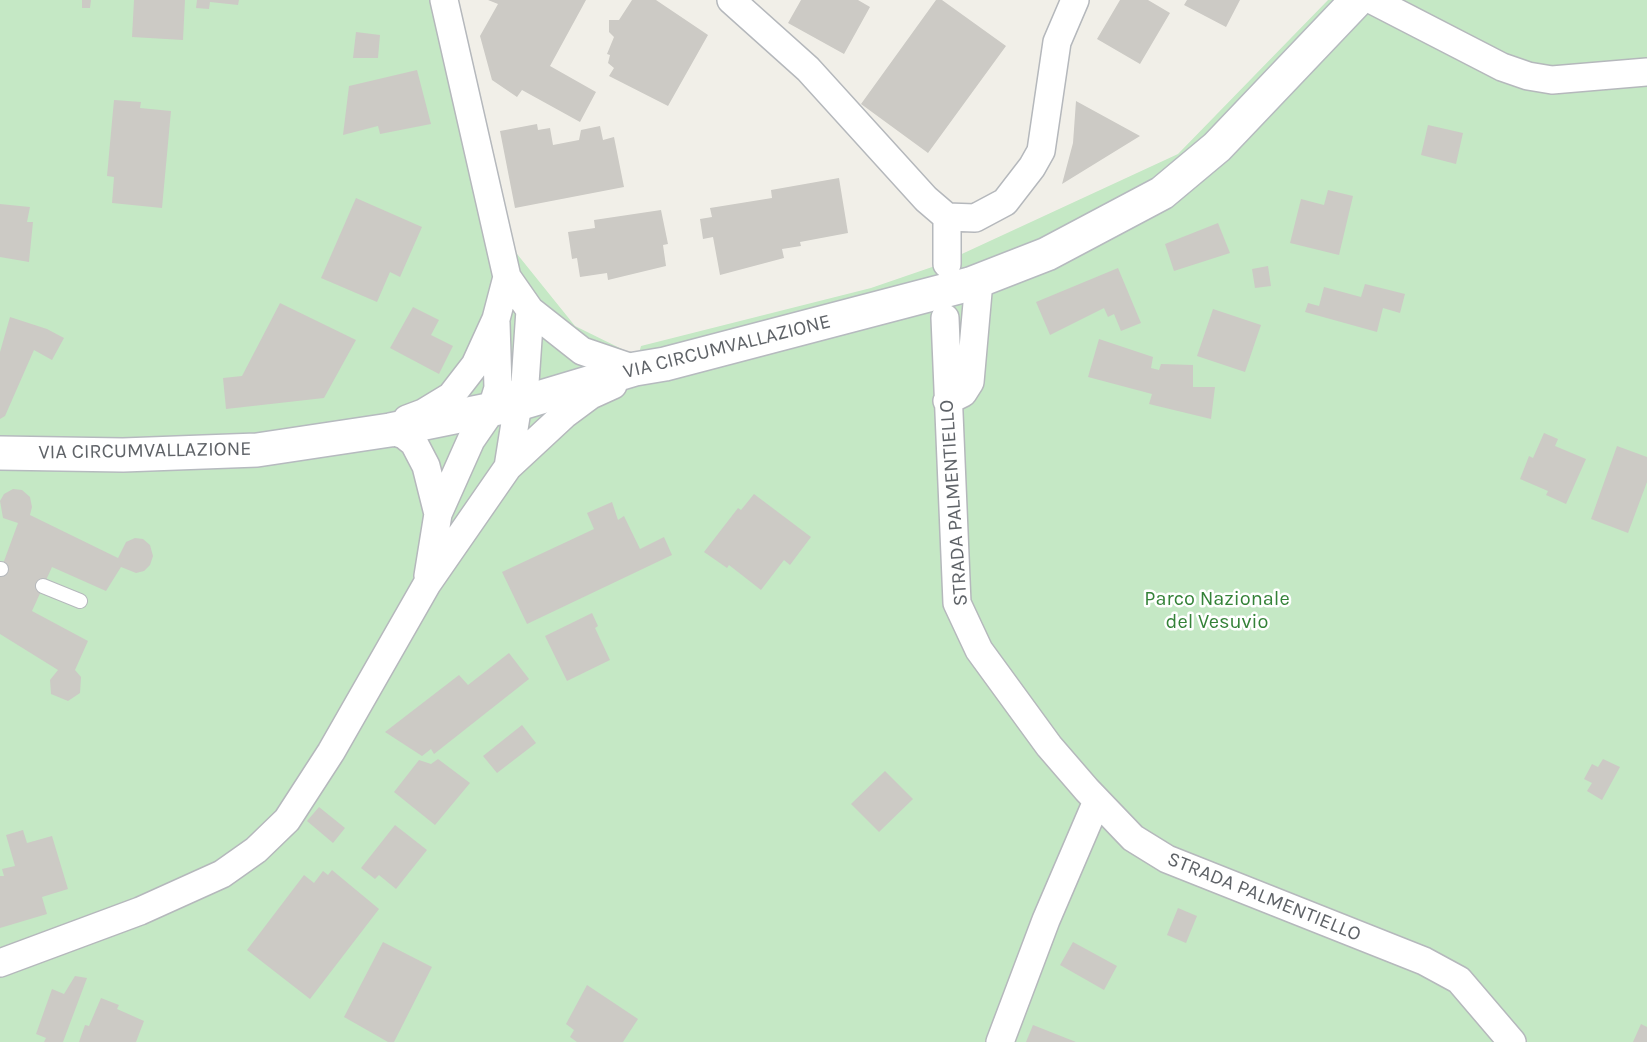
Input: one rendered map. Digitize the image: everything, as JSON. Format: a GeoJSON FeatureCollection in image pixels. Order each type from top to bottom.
{"type":"FeatureCollection","features":[{"type":"Feature","properties":{"kind":"main road","name":"VIA CIRCUMVALLAZIONE"},"geometry":{"type":"LineString","coordinates":[[0,453],[123,455],[246,450],[379,431],[504,408],[650,366],[979,281],[1047,254],[1162,193],[1216,147],[1357,0]]}},
{"type":"Feature","properties":{"kind":"street"},"geometry":{"type":"LineString","coordinates":[[444,0],[507,277],[530,310],[582,351],[650,366]]}},
{"type":"Feature","properties":{"kind":"street"},"geometry":{"type":"LineString","coordinates":[[731,0],[808,69],[926,199],[947,217],[975,218],[1005,202],[1032,167],[1041,151],[1057,42],[1076,0]]}},
{"type":"Feature","properties":{"kind":"street"},"geometry":{"type":"LineString","coordinates":[[1372,0],[1502,68],[1528,76],[1552,80],[1647,72]]}},
{"type":"Feature","properties":{"kind":"street"},"geometry":{"type":"LineString","coordinates":[[947,217],[947,264]]}},
{"type":"Feature","properties":{"kind":"street"},"geometry":{"type":"LineString","coordinates":[[379,431],[423,413],[451,396],[475,365],[496,319],[507,277]]}},
{"type":"Feature","properties":{"kind":"street"},"geometry":{"type":"LineString","coordinates":[[947,401],[963,393],[970,382],[979,281]]}},
{"type":"Feature","properties":{"kind":"street"},"geometry":{"type":"LineString","coordinates":[[423,591],[438,514],[471,440],[504,408],[525,383],[530,310]]}},
{"type":"Feature","properties":{"kind":"street","name":"STRADA PALMENTIELLO"},"geometry":{"type":"LineString","coordinates":[[945,318],[957,603],[979,650],[1050,746],[1097,801],[1133,838],[1167,859],[1424,961],[1459,980],[1512,1042]]}},
{"type":"Feature","properties":{"kind":"street"},"geometry":{"type":"LineString","coordinates":[[496,319],[498,388],[504,408],[508,467]]}},
{"type":"Feature","properties":{"kind":"street"},"geometry":{"type":"LineString","coordinates":[[0,963],[150,906],[222,874],[256,850],[294,810],[331,752],[423,591],[508,467],[591,394],[650,366]]}},
{"type":"Feature","properties":{"kind":"street"},"geometry":{"type":"LineString","coordinates":[[379,431],[404,435],[414,443],[426,466],[438,514]]}},
{"type":"Feature","properties":{"kind":"street"},"geometry":{"type":"LineString","coordinates":[[1000,1042],[1046,920],[1097,801]]}},
{"type":"Feature","properties":{"kind":"lane"},"geometry":{"type":"LineString","coordinates":[[43,586],[80,601]]}},
{"type":"Feature","properties":{"kind":"green space","name":"Parco Nazionale del Vesuvio"},"geometry":{"type":"Polygon","coordinates":[[[0,0],[458,0],[509,244],[575,326],[638,357],[641,346],[871,288],[938,265],[1178,154],[1328,0],[1647,0],[1647,1042],[0,1042],[0,0]]]}},
{"type":"Feature","properties":{"kind":"building"},"geometry":{"type":"Polygon","coordinates":[[[82,0],[91,0],[90,8],[82,8],[82,0]]]}},
{"type":"Feature","properties":{"kind":"building"},"geometry":{"type":"Polygon","coordinates":[[[134,0],[185,0],[183,40],[132,37],[134,0]]]}},
{"type":"Feature","properties":{"kind":"building"},"geometry":{"type":"Polygon","coordinates":[[[197,0],[239,0],[238,5],[210,2],[209,9],[196,8],[197,0]]]}},
{"type":"Feature","properties":{"kind":"building"},"geometry":{"type":"Polygon","coordinates":[[[488,0],[586,0],[550,66],[596,92],[580,122],[522,90],[517,97],[492,80],[480,36],[498,4],[488,0]]]}},
{"type":"Feature","properties":{"kind":"building"},"geometry":{"type":"Polygon","coordinates":[[[632,0],[656,0],[708,35],[668,106],[609,76],[614,68],[608,63],[610,55],[607,54],[614,37],[609,32],[609,20],[619,20],[632,0]]]}},
{"type":"Feature","properties":{"kind":"building"},"geometry":{"type":"Polygon","coordinates":[[[801,0],[858,0],[870,7],[844,54],[788,23],[801,0]]]}},
{"type":"Feature","properties":{"kind":"building"},"geometry":{"type":"Polygon","coordinates":[[[936,0],[942,0],[1006,46],[928,153],[861,104],[936,0]]]}},
{"type":"Feature","properties":{"kind":"building"},"geometry":{"type":"Polygon","coordinates":[[[1120,0],[1148,0],[1170,13],[1140,64],[1097,39],[1120,0]]]}},
{"type":"Feature","properties":{"kind":"building"},"geometry":{"type":"Polygon","coordinates":[[[1187,0],[1240,0],[1226,27],[1184,5],[1187,0]]]}},
{"type":"Feature","properties":{"kind":"building"},"geometry":{"type":"Polygon","coordinates":[[[356,32],[380,35],[378,58],[353,58],[356,32]]]}},
{"type":"Feature","properties":{"kind":"building"},"geometry":{"type":"Polygon","coordinates":[[[417,70],[431,124],[380,134],[378,126],[343,135],[349,86],[417,70]]]}},
{"type":"Feature","properties":{"kind":"building"},"geometry":{"type":"Polygon","coordinates":[[[114,100],[141,102],[140,108],[171,111],[162,208],[112,203],[114,177],[107,176],[114,100]]]}},
{"type":"Feature","properties":{"kind":"building"},"geometry":{"type":"Polygon","coordinates":[[[1076,101],[1140,136],[1062,184],[1073,143],[1076,101]]]}},
{"type":"Feature","properties":{"kind":"building"},"geometry":{"type":"Polygon","coordinates":[[[537,124],[538,130],[550,128],[553,145],[579,140],[581,130],[600,126],[603,140],[614,137],[624,187],[515,208],[500,131],[537,124]]]}},
{"type":"Feature","properties":{"kind":"building"},"geometry":{"type":"Polygon","coordinates":[[[1428,125],[1463,133],[1456,164],[1421,155],[1428,125]]]}},
{"type":"Feature","properties":{"kind":"building"},"geometry":{"type":"Polygon","coordinates":[[[839,178],[848,233],[800,242],[801,246],[782,249],[784,258],[720,275],[713,237],[703,239],[700,219],[712,217],[710,208],[772,198],[771,190],[839,178]]]}},
{"type":"Feature","properties":{"kind":"building"},"geometry":{"type":"Polygon","coordinates":[[[1328,190],[1353,196],[1339,255],[1290,243],[1301,199],[1324,205],[1328,190]]]}},
{"type":"Feature","properties":{"kind":"building"},"geometry":{"type":"Polygon","coordinates":[[[356,198],[422,227],[400,277],[390,272],[377,302],[321,278],[356,198]]]}},
{"type":"Feature","properties":{"kind":"building"},"geometry":{"type":"Polygon","coordinates":[[[0,204],[30,207],[27,222],[33,222],[29,262],[0,257],[0,204]]]}},
{"type":"Feature","properties":{"kind":"building"},"geometry":{"type":"Polygon","coordinates":[[[661,210],[668,244],[663,245],[666,266],[608,280],[607,273],[580,277],[577,258],[572,259],[568,232],[595,228],[594,220],[661,210]]]}},
{"type":"Feature","properties":{"kind":"building"},"geometry":{"type":"Polygon","coordinates":[[[1218,223],[1230,253],[1174,271],[1165,244],[1218,223]]]}},
{"type":"Feature","properties":{"kind":"building"},"geometry":{"type":"Polygon","coordinates":[[[1268,266],[1271,286],[1255,288],[1252,269],[1268,266]]]}},
{"type":"Feature","properties":{"kind":"building"},"geometry":{"type":"Polygon","coordinates":[[[1118,268],[1141,323],[1121,331],[1114,314],[1108,317],[1104,308],[1050,335],[1036,302],[1118,268]]]}},
{"type":"Feature","properties":{"kind":"building"},"geometry":{"type":"Polygon","coordinates":[[[1365,284],[1405,294],[1400,313],[1383,308],[1377,332],[1305,312],[1308,303],[1319,306],[1324,287],[1361,297],[1365,284]]]}},
{"type":"Feature","properties":{"kind":"building"},"geometry":{"type":"Polygon","coordinates":[[[280,303],[356,340],[324,398],[226,409],[223,378],[242,376],[280,303]]]}},
{"type":"Feature","properties":{"kind":"building"},"geometry":{"type":"Polygon","coordinates":[[[413,307],[439,320],[431,335],[453,346],[439,374],[390,348],[413,307]]]}},
{"type":"Feature","properties":{"kind":"building"},"geometry":{"type":"Polygon","coordinates":[[[1213,309],[1261,325],[1245,372],[1197,356],[1213,309]]]}},
{"type":"Feature","properties":{"kind":"building"},"geometry":{"type":"Polygon","coordinates":[[[10,317],[47,329],[64,338],[52,360],[34,350],[5,416],[0,419],[0,352],[10,317]]]}},
{"type":"Feature","properties":{"kind":"building"},"geometry":{"type":"Polygon","coordinates":[[[1099,339],[1153,357],[1151,368],[1159,370],[1161,364],[1193,365],[1193,387],[1215,387],[1211,419],[1149,404],[1152,394],[1088,377],[1099,339]]]}},
{"type":"Feature","properties":{"kind":"building"},"geometry":{"type":"Polygon","coordinates":[[[1544,433],[1558,439],[1555,446],[1586,459],[1566,504],[1546,495],[1548,491],[1520,479],[1529,456],[1533,458],[1544,433]]]}},
{"type":"Feature","properties":{"kind":"building"},"geometry":{"type":"Polygon","coordinates":[[[1617,446],[1647,457],[1647,482],[1628,533],[1591,519],[1617,446]]]}},
{"type":"Feature","properties":{"kind":"building"},"geometry":{"type":"Polygon","coordinates":[[[13,489],[22,490],[30,497],[32,507],[30,515],[118,558],[126,542],[135,538],[143,539],[150,545],[153,556],[150,565],[144,571],[136,573],[121,567],[106,591],[52,567],[32,611],[88,641],[75,670],[81,677],[80,693],[68,701],[51,694],[50,680],[58,670],[0,634],[0,572],[18,523],[3,518],[0,501],[4,494],[13,489]]]}},
{"type":"Feature","properties":{"kind":"building"},"geometry":{"type":"Polygon","coordinates":[[[754,494],[811,537],[790,565],[784,560],[761,590],[729,565],[727,568],[704,552],[738,508],[741,510],[754,494]]]}},
{"type":"Feature","properties":{"kind":"building"},"geometry":{"type":"Polygon","coordinates":[[[612,502],[618,520],[624,516],[640,549],[664,537],[672,555],[527,624],[502,572],[594,529],[587,513],[612,502]]]}},
{"type":"Feature","properties":{"kind":"building"},"geometry":{"type":"Polygon","coordinates":[[[592,613],[598,626],[595,628],[610,660],[567,681],[545,636],[592,613]]]}},
{"type":"Feature","properties":{"kind":"building"},"geometry":{"type":"Polygon","coordinates":[[[509,653],[529,679],[434,754],[431,749],[422,756],[385,732],[459,675],[468,685],[509,653]]]}},
{"type":"Feature","properties":{"kind":"building"},"geometry":{"type":"Polygon","coordinates":[[[522,725],[536,743],[497,773],[483,756],[522,725]]]}},
{"type":"Feature","properties":{"kind":"building"},"geometry":{"type":"Polygon","coordinates":[[[438,759],[470,783],[435,825],[394,792],[419,760],[431,764],[438,759]]]}},
{"type":"Feature","properties":{"kind":"building"},"geometry":{"type":"Polygon","coordinates":[[[1603,759],[1620,767],[1602,800],[1587,791],[1592,783],[1584,779],[1592,764],[1598,767],[1603,759]]]}},
{"type":"Feature","properties":{"kind":"building"},"geometry":{"type":"Polygon","coordinates":[[[885,771],[913,799],[879,832],[851,804],[885,771]]]}},
{"type":"Feature","properties":{"kind":"building"},"geometry":{"type":"Polygon","coordinates":[[[319,807],[345,828],[333,843],[307,821],[319,807]]]}},
{"type":"Feature","properties":{"kind":"building"},"geometry":{"type":"Polygon","coordinates":[[[395,825],[427,850],[396,889],[379,875],[375,879],[361,868],[395,825]]]}},
{"type":"Feature","properties":{"kind":"building"},"geometry":{"type":"Polygon","coordinates":[[[23,830],[27,843],[52,836],[68,889],[42,897],[47,914],[0,928],[0,876],[4,876],[2,869],[15,866],[6,835],[23,830]]]}},
{"type":"Feature","properties":{"kind":"building"},"geometry":{"type":"Polygon","coordinates":[[[332,870],[379,909],[310,999],[247,950],[304,875],[314,883],[323,871],[328,875],[332,870]]]}},
{"type":"Feature","properties":{"kind":"building"},"geometry":{"type":"Polygon","coordinates":[[[1178,908],[1197,916],[1186,943],[1167,935],[1178,908]]]}},
{"type":"Feature","properties":{"kind":"building"},"geometry":{"type":"Polygon","coordinates":[[[383,942],[432,967],[394,1042],[388,1042],[344,1017],[383,942]]]}},
{"type":"Feature","properties":{"kind":"building"},"geometry":{"type":"Polygon","coordinates":[[[1073,942],[1117,966],[1104,990],[1060,965],[1073,942]]]}},
{"type":"Feature","properties":{"kind":"building"},"geometry":{"type":"Polygon","coordinates":[[[75,976],[87,978],[63,1042],[44,1042],[46,1038],[36,1034],[52,989],[64,994],[75,976]]]}},
{"type":"Feature","properties":{"kind":"building"},"geometry":{"type":"Polygon","coordinates":[[[587,985],[638,1019],[623,1042],[577,1042],[570,1037],[574,1030],[566,1024],[587,985]]]}},
{"type":"Feature","properties":{"kind":"building"},"geometry":{"type":"Polygon","coordinates":[[[101,998],[119,1005],[117,1009],[144,1021],[136,1042],[79,1042],[85,1025],[89,1026],[101,998]]]}},
{"type":"Feature","properties":{"kind":"building"},"geometry":{"type":"Polygon","coordinates":[[[1641,1024],[1647,1027],[1647,1042],[1633,1042],[1641,1024]]]}},
{"type":"Feature","properties":{"kind":"building"},"geometry":{"type":"Polygon","coordinates":[[[1033,1025],[1076,1042],[1026,1042],[1033,1025]]]}}]}
